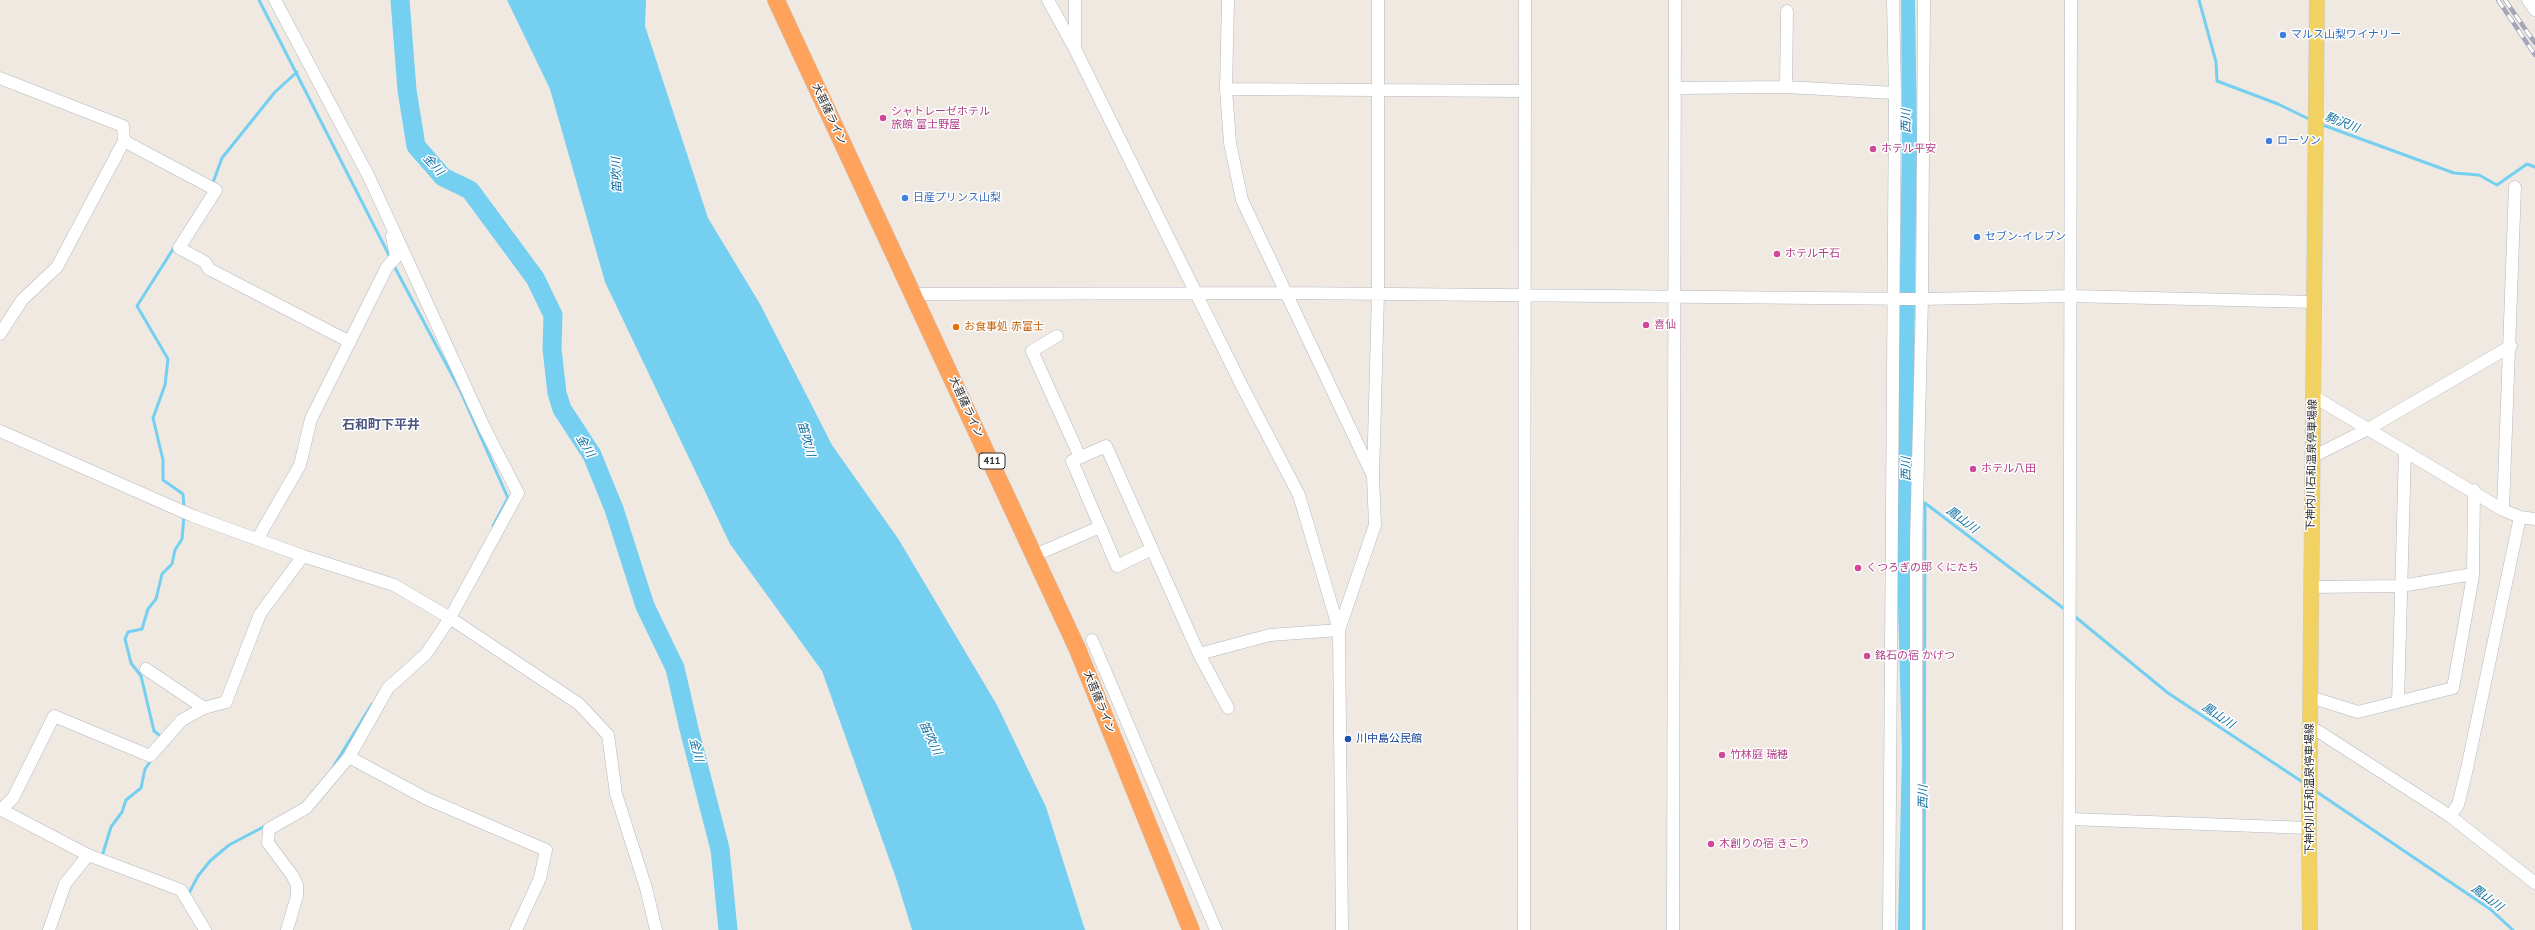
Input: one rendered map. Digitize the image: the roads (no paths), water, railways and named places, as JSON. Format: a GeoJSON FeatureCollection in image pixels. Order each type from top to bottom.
{"type":"FeatureCollection","features":[{"type":"Feature","properties":{"kind":"highway","name":"大菩薩ライン"},"geometry":{"type":"LineString","coordinates":[[776,0],[914,294],[1077,648],[1191,930]]}},
{"type":"Feature","properties":{"kind":"main road","name":"下神内川石和温泉停車場線"},"geometry":{"type":"LineString","coordinates":[[2310,930],[2309,795],[2317,0]]}},
{"type":"Feature","properties":{"kind":"street"},"geometry":{"type":"LineString","coordinates":[[276,0],[389,219],[485,429],[518,493],[426,654],[388,688],[349,757],[306,808],[269,828],[268,843],[292,875],[297,886],[297,896],[287,930]]}},
{"type":"Feature","properties":{"kind":"street"},"geometry":{"type":"LineString","coordinates":[[1048,0],[1075,48],[1197,292],[1242,386],[1299,495],[1339,630],[1342,930]]}},
{"type":"Feature","properties":{"kind":"street"},"geometry":{"type":"LineString","coordinates":[[1075,0],[1075,48]]}},
{"type":"Feature","properties":{"kind":"street"},"geometry":{"type":"LineString","coordinates":[[1228,0],[1226,89],[1230,143],[1242,200],[1373,477]]}},
{"type":"Feature","properties":{"kind":"street"},"geometry":{"type":"LineString","coordinates":[[1339,630],[1375,525],[1373,477],[1378,293],[1378,0]]}},
{"type":"Feature","properties":{"kind":"street"},"geometry":{"type":"LineString","coordinates":[[1524,930],[1525,0]]}},
{"type":"Feature","properties":{"kind":"street"},"geometry":{"type":"LineString","coordinates":[[1673,930],[1676,295],[1675,0]]}},
{"type":"Feature","properties":{"kind":"street"},"geometry":{"type":"LineString","coordinates":[[1889,930],[1895,93],[1893,0]]}},
{"type":"Feature","properties":{"kind":"street"},"geometry":{"type":"LineString","coordinates":[[1916,930],[1917,487],[1924,0]]}},
{"type":"Feature","properties":{"kind":"street"},"geometry":{"type":"LineString","coordinates":[[2069,930],[2071,0]]}},
{"type":"Feature","properties":{"kind":"street"},"geometry":{"type":"LineString","coordinates":[[2528,0],[2535,10]]}},
{"type":"Feature","properties":{"kind":"street"},"geometry":{"type":"LineString","coordinates":[[1786,11],[1786,87]]}},
{"type":"Feature","properties":{"kind":"street"},"geometry":{"type":"LineString","coordinates":[[0,78],[123,126],[124,141],[57,267],[22,300],[0,334]]}},
{"type":"Feature","properties":{"kind":"street"},"geometry":{"type":"LineString","coordinates":[[1675,88],[1786,87],[1895,93]]}},
{"type":"Feature","properties":{"kind":"street"},"geometry":{"type":"LineString","coordinates":[[1226,89],[1377,88],[1526,91]]}},
{"type":"Feature","properties":{"kind":"street"},"geometry":{"type":"LineString","coordinates":[[124,141],[216,190],[179,248],[205,262],[216,272],[350,342]]}},
{"type":"Feature","properties":{"kind":"street"},"geometry":{"type":"LineString","coordinates":[[2503,510],[2511,346],[2515,187]]}},
{"type":"Feature","properties":{"kind":"street"},"geometry":{"type":"LineString","coordinates":[[258,538],[300,465],[311,419],[387,266],[396,257],[389,219]]}},
{"type":"Feature","properties":{"kind":"street"},"geometry":{"type":"LineString","coordinates":[[914,294],[1040,295],[1197,292],[1894,297],[1919,299],[2071,296],[2313,302]]}},
{"type":"Feature","properties":{"kind":"street"},"geometry":{"type":"LineString","coordinates":[[1057,336],[1032,351],[1080,457]]}},
{"type":"Feature","properties":{"kind":"street"},"geometry":{"type":"LineString","coordinates":[[2312,457],[2368,429],[2511,346]]}},
{"type":"Feature","properties":{"kind":"street"},"geometry":{"type":"LineString","coordinates":[[2313,396],[2474,490],[2503,510],[2535,519]]}},
{"type":"Feature","properties":{"kind":"street"},"geometry":{"type":"LineString","coordinates":[[0,431],[189,513],[303,556],[394,585],[447,616],[579,704],[608,735],[616,794],[646,888],[656,930]]}},
{"type":"Feature","properties":{"kind":"street"},"geometry":{"type":"LineString","coordinates":[[1152,549],[1117,566],[1072,460],[1106,446],[1199,654],[1228,708]]}},
{"type":"Feature","properties":{"kind":"street"},"geometry":{"type":"LineString","coordinates":[[2398,702],[2405,451]]}},
{"type":"Feature","properties":{"kind":"street"},"geometry":{"type":"LineString","coordinates":[[2310,697],[2358,712],[2452,688],[2473,574],[2474,490]]}},
{"type":"Feature","properties":{"kind":"street"},"geometry":{"type":"LineString","coordinates":[[2450,816],[2458,805],[2466,773],[2520,516]]}},
{"type":"Feature","properties":{"kind":"street"},"geometry":{"type":"LineString","coordinates":[[1035,555],[1100,527]]}},
{"type":"Feature","properties":{"kind":"street"},"geometry":{"type":"LineString","coordinates":[[205,930],[181,890],[88,855],[1,809],[13,798],[54,716],[150,756],[163,739],[182,720],[204,708],[226,702],[260,614],[303,556]]}},
{"type":"Feature","properties":{"kind":"street"},"geometry":{"type":"LineString","coordinates":[[2311,586],[2401,586],[2473,574]]}},
{"type":"Feature","properties":{"kind":"street"},"geometry":{"type":"LineString","coordinates":[[1199,654],[1270,635],[1339,630]]}},
{"type":"Feature","properties":{"kind":"street"},"geometry":{"type":"LineString","coordinates":[[1092,640],[1216,930]]}},
{"type":"Feature","properties":{"kind":"street"},"geometry":{"type":"LineString","coordinates":[[146,668],[204,708]]}},
{"type":"Feature","properties":{"kind":"street"},"geometry":{"type":"LineString","coordinates":[[2310,726],[2450,816],[2535,883]]}},
{"type":"Feature","properties":{"kind":"street"},"geometry":{"type":"LineString","coordinates":[[1114,740],[1133,735]]}},
{"type":"Feature","properties":{"kind":"street"},"geometry":{"type":"LineString","coordinates":[[349,757],[425,798],[546,850],[540,878],[526,904],[516,930]]}},
{"type":"Feature","properties":{"kind":"street"},"geometry":{"type":"LineString","coordinates":[[2070,818],[2309,828]]}},
{"type":"Feature","properties":{"kind":"street"},"geometry":{"type":"LineString","coordinates":[[49,930],[64,884],[88,855]]}},
{"type":"Feature","properties":{"kind":"water","name":"笛吹川"},"geometry":{"type":"Polygon","coordinates":[[[507,0],[646,0],[645,26],[708,218],[760,304],[832,445],[899,540],[997,705],[1046,807],[1085,930],[912,930],[897,881],[822,671],[730,544],[605,282],[550,89],[507,0]]]}},
{"type":"Feature","properties":{"kind":"water"},"geometry":{"type":"Polygon","coordinates":[[[1901,0],[1915,0],[1917,137],[1912,534],[1912,930],[1898,930],[1902,752],[1896,532],[1902,136],[1901,0]]]}},
{"type":"Feature","properties":{"kind":"waterway"},"geometry":{"type":"LineString","coordinates":[[259,0],[391,259]]}},
{"type":"Feature","properties":{"kind":"waterway","name":"金川"},"geometry":{"type":"LineString","coordinates":[[400,0],[407,90],[416,146],[443,177],[470,190],[535,278],[553,315],[552,349],[557,393],[562,409],[592,455],[614,509],[645,606],[675,668],[720,849],[728,930]]}},
{"type":"Feature","properties":{"kind":"waterway","name":"駒沢川"},"geometry":{"type":"LineString","coordinates":[[2199,0],[2216,62],[2217,81],[2278,104],[2311,120]]}},
{"type":"Feature","properties":{"kind":"waterway"},"geometry":{"type":"LineString","coordinates":[[212,185],[222,158],[275,92],[297,72]]}},
{"type":"Feature","properties":{"kind":"waterway","name":"駒沢川"},"geometry":{"type":"LineString","coordinates":[[2320,124],[2454,173],[2479,175],[2497,185],[2527,164],[2535,167]]}},
{"type":"Feature","properties":{"kind":"waterway"},"geometry":{"type":"LineString","coordinates":[[175,246],[137,306],[168,359],[165,385],[153,418],[163,460],[163,480],[183,494],[184,508]]}},
{"type":"Feature","properties":{"kind":"waterway"},"geometry":{"type":"LineString","coordinates":[[393,264],[460,390],[508,498],[493,526]]}},
{"type":"Feature","properties":{"kind":"waterway","name":"鳳山川"},"geometry":{"type":"LineString","coordinates":[[1925,503],[2067,611]]}},
{"type":"Feature","properties":{"kind":"waterway","name":"西川"},"geometry":{"type":"LineString","coordinates":[[1924,930],[1925,503]]}},
{"type":"Feature","properties":{"kind":"waterway"},"geometry":{"type":"LineString","coordinates":[[163,738],[154,731],[141,676],[131,663],[125,639],[128,632],[142,629],[148,609],[156,599],[162,574],[172,564],[175,550],[182,539],[184,516]]}},
{"type":"Feature","properties":{"kind":"waterway","name":"鳳山川"},"geometry":{"type":"LineString","coordinates":[[2073,615],[2168,693],[2304,783]]}},
{"type":"Feature","properties":{"kind":"waterway"},"geometry":{"type":"LineString","coordinates":[[332,769],[372,704]]}},
{"type":"Feature","properties":{"kind":"waterway"},"geometry":{"type":"LineString","coordinates":[[103,853],[111,827],[122,812],[126,800],[141,788],[145,769],[152,759]]}},
{"type":"Feature","properties":{"kind":"waterway","name":"鳳山川"},"geometry":{"type":"LineString","coordinates":[[2314,790],[2490,909],[2513,930]]}},
{"type":"Feature","properties":{"kind":"waterway"},"geometry":{"type":"LineString","coordinates":[[188,895],[198,876],[210,861],[229,845],[267,825]]}},
{"type":"Feature","properties":{"kind":"railway"},"geometry":{"type":"LineString","coordinates":[[2498,0],[2535,55]]}},
{"type":"Feature","properties":{"kind":"railway"},"geometry":{"type":"LineString","coordinates":[[2505,0],[2535,43]]}},
{"type":"Feature","properties":{"kind":"place","name":"マルス山梨ワイナリー"},"geometry":{"type":"Point","coordinates":[2283,35]}},
{"type":"Feature","properties":{"kind":"place","name":"シャトレーゼホテル 旅館 富士野屋"},"geometry":{"type":"Point","coordinates":[883,118]}},
{"type":"Feature","properties":{"kind":"place","name":"ローソン"},"geometry":{"type":"Point","coordinates":[2269,141]}},
{"type":"Feature","properties":{"kind":"place","name":"ホテル平安"},"geometry":{"type":"Point","coordinates":[1873,149]}},
{"type":"Feature","properties":{"kind":"place","name":"日産プリンス山梨"},"geometry":{"type":"Point","coordinates":[905,198]}},
{"type":"Feature","properties":{"kind":"place","name":"セブン-イレブン"},"geometry":{"type":"Point","coordinates":[1977,237]}},
{"type":"Feature","properties":{"kind":"place","name":"ホテル千石"},"geometry":{"type":"Point","coordinates":[1777,254]}},
{"type":"Feature","properties":{"kind":"place","name":"喜仙"},"geometry":{"type":"Point","coordinates":[1646,325]}},
{"type":"Feature","properties":{"kind":"place","name":"お食事処 赤富士"},"geometry":{"type":"Point","coordinates":[956,327]}},
{"type":"Feature","properties":{"kind":"place","name":"ホテル八田"},"geometry":{"type":"Point","coordinates":[1973,469]}},
{"type":"Feature","properties":{"kind":"place","name":"くつろぎの邸 くにたち"},"geometry":{"type":"Point","coordinates":[1858,568]}},
{"type":"Feature","properties":{"kind":"place","name":"銘石の宿 かげつ"},"geometry":{"type":"Point","coordinates":[1867,656]}},
{"type":"Feature","properties":{"kind":"place","name":"川中島公民館"},"geometry":{"type":"Point","coordinates":[1348,739]}},
{"type":"Feature","properties":{"kind":"place","name":"竹林庭 瑞穂"},"geometry":{"type":"Point","coordinates":[1722,755]}},
{"type":"Feature","properties":{"kind":"place","name":"木創りの宿 きこり"},"geometry":{"type":"Point","coordinates":[1711,844]}},
{"type":"Feature","properties":{"kind":"district","name":"石和町下平井"},"geometry":{"type":"Point","coordinates":[381,425]}}]}
